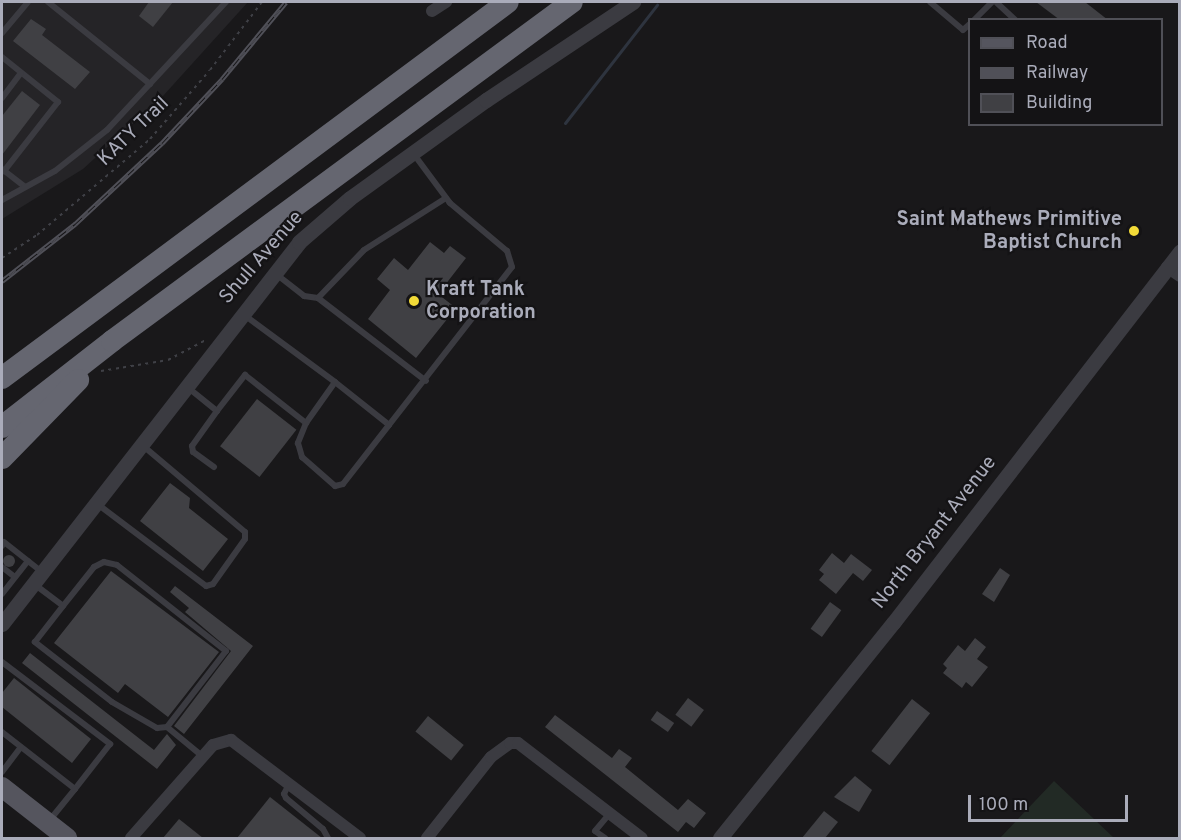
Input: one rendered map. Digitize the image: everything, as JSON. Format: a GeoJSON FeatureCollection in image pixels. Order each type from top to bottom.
{"type":"FeatureCollection","features":[{"type":"Feature","properties":{"kind":"highway"},"geometry":{"type":"LineString","coordinates":[[2,378],[40,346],[508,2]]}},
{"type":"Feature","properties":{"kind":"highway"},"geometry":{"type":"LineString","coordinates":[[2,427],[112,341],[572,2]]}},
{"type":"Feature","properties":{"kind":"highway"},"geometry":{"type":"LineString","coordinates":[[2,458],[112,341]]}},
{"type":"Feature","properties":{"kind":"highway"},"geometry":{"type":"LineString","coordinates":[[2,366],[40,346]]}},
{"type":"Feature","properties":{"kind":"main road"},"geometry":{"type":"LineString","coordinates":[[2,787],[67,838]]}},
{"type":"Feature","properties":{"kind":"street"},"geometry":{"type":"LineString","coordinates":[[432,11],[446,2]]}},
{"type":"Feature","properties":{"kind":"street","name":"Shull Avenue"},"geometry":{"type":"LineString","coordinates":[[2,624],[273,272],[323,220],[413,153],[633,2]]}},
{"type":"Feature","properties":{"kind":"street","name":"North Bryant Avenue"},"geometry":{"type":"LineString","coordinates":[[720,838],[1173,272],[1179,251]]}},
{"type":"Feature","properties":{"kind":"street"},"geometry":{"type":"LineString","coordinates":[[131,838],[202,756],[222,740],[242,746],[360,838]]}},
{"type":"Feature","properties":{"kind":"street"},"geometry":{"type":"LineString","coordinates":[[427,838],[490,757],[510,743],[526,746],[642,838]]}},
{"type":"Feature","properties":{"kind":"lane"},"geometry":{"type":"LineString","coordinates":[[2,33],[28,2]]}},
{"type":"Feature","properties":{"kind":"lane"},"geometry":{"type":"LineString","coordinates":[[48,2],[150,84]]}},
{"type":"Feature","properties":{"kind":"lane"},"geometry":{"type":"LineString","coordinates":[[2,200],[80,153],[150,84],[226,2]]}},
{"type":"Feature","properties":{"kind":"lane"},"geometry":{"type":"LineString","coordinates":[[930,2],[963,30],[968,25]]}},
{"type":"Feature","properties":{"kind":"lane"},"geometry":{"type":"LineString","coordinates":[[976,18],[994,2],[1013,18]]}},
{"type":"Feature","properties":{"kind":"lane"},"geometry":{"type":"LineString","coordinates":[[2,57],[58,102],[3,170],[24,186]]}},
{"type":"Feature","properties":{"kind":"lane"},"geometry":{"type":"LineString","coordinates":[[2,98],[21,73]]}},
{"type":"Feature","properties":{"kind":"lane"},"geometry":{"type":"LineString","coordinates":[[335,382],[306,423],[298,443],[302,457],[335,486],[343,483],[426,381],[512,267],[507,251],[446,198],[413,153]]}},
{"type":"Feature","properties":{"kind":"lane"},"geometry":{"type":"LineString","coordinates":[[318,298],[364,250],[446,198]]}},
{"type":"Feature","properties":{"kind":"lane"},"geometry":{"type":"LineString","coordinates":[[273,272],[304,296],[318,298],[426,381]]}},
{"type":"Feature","properties":{"kind":"lane"},"geometry":{"type":"LineString","coordinates":[[242,313],[389,425]]}},
{"type":"Feature","properties":{"kind":"lane"},"geometry":{"type":"LineString","coordinates":[[214,467],[193,452],[192,446],[245,375],[306,423]]}},
{"type":"Feature","properties":{"kind":"lane"},"geometry":{"type":"LineString","coordinates":[[186,386],[217,411]]}},
{"type":"Feature","properties":{"kind":"lane"},"geometry":{"type":"LineString","coordinates":[[96,503],[206,586],[213,584],[245,539],[245,532],[141,444]]}},
{"type":"Feature","properties":{"kind":"lane"},"geometry":{"type":"LineString","coordinates":[[2,535],[3,544],[28,561],[38,578],[63,606]]}},
{"type":"Feature","properties":{"kind":"lane"},"geometry":{"type":"LineString","coordinates":[[2,594],[28,561]]}},
{"type":"Feature","properties":{"kind":"lane"},"geometry":{"type":"LineString","coordinates":[[167,727],[226,651],[117,565],[104,562],[94,567],[35,642],[111,702],[157,728],[167,727],[202,756]]}},
{"type":"Feature","properties":{"kind":"lane"},"geometry":{"type":"LineString","coordinates":[[2,567],[15,577]]}},
{"type":"Feature","properties":{"kind":"lane"},"geometry":{"type":"LineString","coordinates":[[2,664],[110,744],[48,823]]}},
{"type":"Feature","properties":{"kind":"lane"},"geometry":{"type":"LineString","coordinates":[[2,732],[75,789]]}},
{"type":"Feature","properties":{"kind":"lane"},"geometry":{"type":"LineString","coordinates":[[2,772],[21,747]]}},
{"type":"Feature","properties":{"kind":"lane"},"geometry":{"type":"LineString","coordinates":[[290,784],[284,794],[286,798],[323,829],[328,838]]}},
{"type":"Feature","properties":{"kind":"lane"},"geometry":{"type":"LineString","coordinates":[[605,838],[595,831],[610,813]]}},
{"type":"Feature","properties":{"kind":"path","name":"KATY Trail"},"geometry":{"type":"LineString","coordinates":[[2,258],[37,235],[150,139],[204,78],[262,2]]}},
{"type":"Feature","properties":{"kind":"path"},"geometry":{"type":"LineString","coordinates":[[81,376],[168,360],[209,337]]}},
{"type":"Feature","properties":{"kind":"shaded area"},"geometry":{"type":"Polygon","coordinates":[[[2,2],[248,2],[163,96],[83,169],[2,219],[2,2]]]}},
{"type":"Feature","properties":{"kind":"shaded area"},"geometry":{"type":"Polygon","coordinates":[[[1054,781],[1114,838],[1000,838],[1054,781]]]}},
{"type":"Feature","properties":{"kind":"building"},"geometry":{"type":"Polygon","coordinates":[[[149,2],[173,2],[153,27],[139,16],[149,2]]]}},
{"type":"Feature","properties":{"kind":"building"},"geometry":{"type":"Polygon","coordinates":[[[1036,2],[1085,2],[1105,18],[1057,18],[1036,2]]]}},
{"type":"Feature","properties":{"kind":"building"},"geometry":{"type":"Polygon","coordinates":[[[31,19],[46,29],[42,35],[90,72],[75,89],[13,41],[31,19]]]}},
{"type":"Feature","properties":{"kind":"building"},"geometry":{"type":"Polygon","coordinates":[[[22,91],[40,105],[2,155],[2,116],[22,91]]]}},
{"type":"Feature","properties":{"kind":"building","name":"Kraft Tank Corporation"},"geometry":{"type":"Polygon","coordinates":[[[430,242],[444,253],[450,246],[466,258],[438,294],[456,308],[416,358],[368,319],[390,290],[377,279],[394,258],[408,270],[430,242]]]}},
{"type":"Feature","properties":{"kind":"building"},"geometry":{"type":"Polygon","coordinates":[[[257,399],[296,430],[259,477],[220,446],[257,399]]]}},
{"type":"Feature","properties":{"kind":"building"},"geometry":{"type":"Polygon","coordinates":[[[170,483],[190,498],[189,508],[228,539],[203,571],[140,521],[170,483]]]}},
{"type":"Feature","properties":{"kind":"building"},"geometry":{"type":"Polygon","coordinates":[[[832,553],[844,563],[851,554],[872,570],[863,581],[853,573],[836,594],[819,580],[824,574],[819,570],[832,553]]]}},
{"type":"Feature","properties":{"kind":"building"},"geometry":{"type":"Polygon","coordinates":[[[11,555],[15,561],[11,567],[7,567],[3,559],[11,555]]]}},
{"type":"Feature","properties":{"kind":"building"},"geometry":{"type":"Polygon","coordinates":[[[1000,568],[1010,575],[994,602],[982,594],[1000,568]]]}},
{"type":"Feature","properties":{"kind":"building"},"geometry":{"type":"Polygon","coordinates":[[[111,571],[219,652],[168,717],[125,684],[118,693],[54,643],[111,571]]]}},
{"type":"Feature","properties":{"kind":"building"},"geometry":{"type":"Polygon","coordinates":[[[175,586],[253,646],[184,734],[174,726],[231,651],[185,612],[189,608],[170,592],[175,586]]]}},
{"type":"Feature","properties":{"kind":"building"},"geometry":{"type":"Polygon","coordinates":[[[830,602],[841,610],[822,637],[811,629],[830,602]]]}},
{"type":"Feature","properties":{"kind":"building"},"geometry":{"type":"Polygon","coordinates":[[[975,638],[986,647],[977,659],[988,667],[972,687],[966,682],[962,688],[943,673],[947,668],[943,664],[958,645],[965,651],[975,638]]]}},
{"type":"Feature","properties":{"kind":"building"},"geometry":{"type":"Polygon","coordinates":[[[30,653],[154,750],[167,734],[176,745],[157,769],[22,663],[30,653]]]}},
{"type":"Feature","properties":{"kind":"building"},"geometry":{"type":"Polygon","coordinates":[[[14,678],[91,739],[72,763],[2,707],[2,693],[14,678]]]}},
{"type":"Feature","properties":{"kind":"building"},"geometry":{"type":"Polygon","coordinates":[[[688,698],[704,710],[691,727],[675,715],[688,698]]]}},
{"type":"Feature","properties":{"kind":"building"},"geometry":{"type":"Polygon","coordinates":[[[912,699],[930,713],[889,765],[871,751],[912,699]]]}},
{"type":"Feature","properties":{"kind":"building"},"geometry":{"type":"Polygon","coordinates":[[[657,711],[674,723],[668,732],[651,720],[657,711]]]}},
{"type":"Feature","properties":{"kind":"building"},"geometry":{"type":"Polygon","coordinates":[[[555,715],[612,758],[619,749],[632,758],[625,767],[678,810],[688,799],[706,813],[694,828],[686,822],[678,832],[545,727],[555,715]]]}},
{"type":"Feature","properties":{"kind":"building"},"geometry":{"type":"Polygon","coordinates":[[[428,716],[464,745],[451,760],[415,732],[428,716]]]}},
{"type":"Feature","properties":{"kind":"building"},"geometry":{"type":"Polygon","coordinates":[[[855,776],[872,790],[859,812],[834,797],[855,776]]]}},
{"type":"Feature","properties":{"kind":"building"},"geometry":{"type":"Polygon","coordinates":[[[270,797],[322,838],[237,838],[270,797]]]}},
{"type":"Feature","properties":{"kind":"building"},"geometry":{"type":"Polygon","coordinates":[[[824,811],[838,822],[825,838],[802,838],[824,811]]]}},
{"type":"Feature","properties":{"kind":"building"},"geometry":{"type":"Polygon","coordinates":[[[179,819],[203,838],[163,838],[179,819]]]}},
{"type":"Feature","properties":{"kind":"waterway"},"geometry":{"type":"LineString","coordinates":[[565,123],[657,5]]}},
{"type":"Feature","properties":{"kind":"railway"},"geometry":{"type":"LineString","coordinates":[[2,281],[75,224],[162,143],[222,79],[286,2]]}},
{"type":"Feature","properties":{"kind":"place","name":"Saint Mathews Primitive Baptist Church"},"geometry":{"type":"Point","coordinates":[1134,231]}},
{"type":"Feature","properties":{"kind":"place","name":"Kraft Tank Corporation"},"geometry":{"type":"Point","coordinates":[414,301]}}]}
